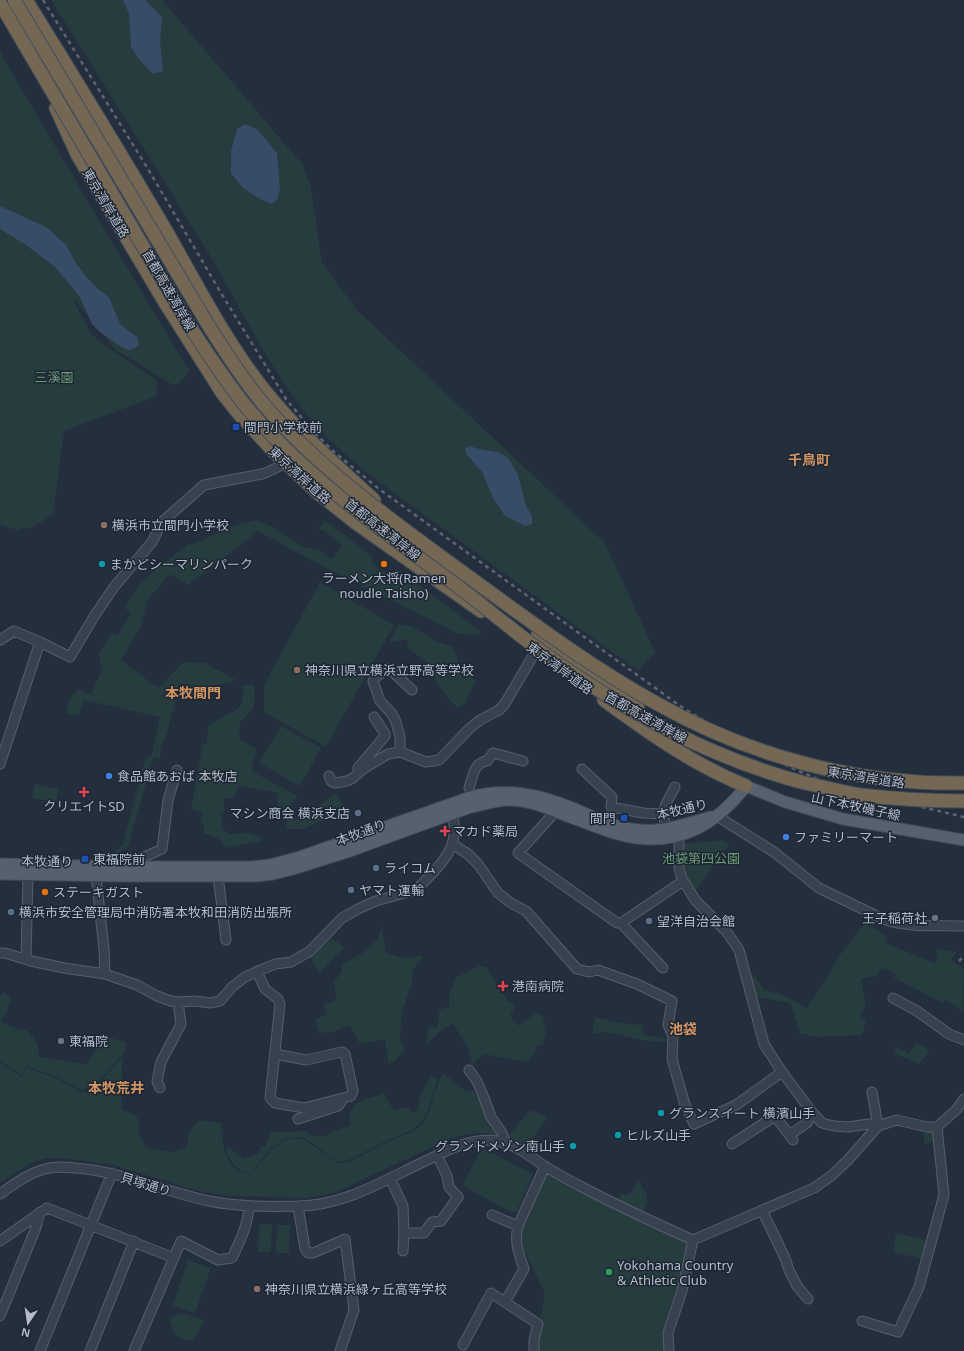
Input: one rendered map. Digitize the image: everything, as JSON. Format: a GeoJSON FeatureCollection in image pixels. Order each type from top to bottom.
{"type":"FeatureCollection","features":[{"type":"Feature","properties":{"kind":"highway","name":"首都高速湾岸線"},"geometry":{"type":"LineString","coordinates":[[14,0],[210,328],[232,362],[264,405],[309,451],[350,487],[402,528],[517,612],[591,663],[657,704],[695,724],[758,749],[823,768],[883,779],[912,782],[964,784]]}},
{"type":"Feature","properties":{"kind":"highway","name":"東京湾岸道路"},"geometry":{"type":"LineString","coordinates":[[26,0],[139,185],[243,361],[264,390],[299,431],[458,574],[713,764],[727,778]]}},
{"type":"Feature","properties":{"kind":"highway","name":"首都高速湾岸線"},"geometry":{"type":"LineString","coordinates":[[0,3],[191,328],[210,357],[248,409],[288,451],[312,473],[385,533],[484,606],[530,643],[629,709],[669,731],[716,753],[761,770],[831,789],[891,798],[936,801],[964,800]]}},
{"type":"Feature","properties":{"kind":"highway","name":"東京湾岸道路"},"geometry":{"type":"LineString","coordinates":[[0,14],[42,78],[193,326],[224,373],[300,459],[381,526],[558,659],[633,710],[670,730],[730,756],[791,777],[831,788],[860,793],[964,800]]}},
{"type":"Feature","properties":{"kind":"highway","name":"東京湾岸道路"},"geometry":{"type":"LineString","coordinates":[[66,65],[110,163],[236,372],[264,408],[301,446],[372,508],[568,650],[633,693],[704,730],[744,747],[777,758],[836,773],[878,781],[911,784],[964,784]]}},
{"type":"Feature","properties":{"kind":"highway","name":"東京湾岸道路"},"geometry":{"type":"LineString","coordinates":[[42,78],[78,156],[168,307],[227,399],[254,432],[318,493],[356,523],[536,650],[648,732],[684,755],[727,778],[746,786]]}},
{"type":"Feature","properties":{"kind":"main road","name":"本牧通り"},"geometry":{"type":"LineString","coordinates":[[136,872],[270,866],[452,809],[507,800],[537,805],[601,829],[630,837],[647,839],[679,835],[703,826],[717,816],[732,804],[746,786]]}},
{"type":"Feature","properties":{"kind":"main road","name":"山下本牧磯子線"},"geometry":{"type":"LineString","coordinates":[[746,786],[792,804],[843,819],[964,840]]}},
{"type":"Feature","properties":{"kind":"main road","name":"本牧通り"},"geometry":{"type":"LineString","coordinates":[[0,864],[97,867],[136,872],[218,876],[256,876],[273,874],[350,851],[452,809],[474,796],[498,792],[521,793],[555,801],[614,825],[630,829],[666,829],[683,826],[717,816]]}},
{"type":"Feature","properties":{"kind":"main road","name":"本牧通り"},"geometry":{"type":"LineString","coordinates":[[0,874],[28,874],[97,867]]}},
{"type":"Feature","properties":{"kind":"street"},"geometry":{"type":"LineString","coordinates":[[0,640],[14,631],[70,657],[95,615],[114,588],[152,542],[162,522],[204,485],[271,471],[285,463],[312,443]]}},
{"type":"Feature","properties":{"kind":"street"},"geometry":{"type":"LineString","coordinates":[[330,776],[331,781],[336,783],[347,781],[376,760],[388,754],[400,752],[426,762],[439,760],[470,728],[480,720],[499,710],[504,705],[544,639]]}},
{"type":"Feature","properties":{"kind":"street"},"geometry":{"type":"LineString","coordinates":[[0,764],[40,642]]}},
{"type":"Feature","properties":{"kind":"street"},"geometry":{"type":"LineString","coordinates":[[400,752],[400,737],[396,722],[392,714],[380,701],[373,681],[386,669],[391,670],[412,690]]}},
{"type":"Feature","properties":{"kind":"street"},"geometry":{"type":"LineString","coordinates":[[347,781],[385,736],[374,717]]}},
{"type":"Feature","properties":{"kind":"street"},"geometry":{"type":"LineString","coordinates":[[469,788],[478,764],[487,762],[493,753],[522,761]]}},
{"type":"Feature","properties":{"kind":"street"},"geometry":{"type":"LineString","coordinates":[[582,769],[612,797],[612,807],[643,813],[663,814]]}},
{"type":"Feature","properties":{"kind":"street"},"geometry":{"type":"LineString","coordinates":[[136,872],[136,860],[162,849],[168,800],[176,770]]}},
{"type":"Feature","properties":{"kind":"street"},"geometry":{"type":"LineString","coordinates":[[666,829],[663,808],[675,787]]}},
{"type":"Feature","properties":{"kind":"street"},"geometry":{"type":"LineString","coordinates":[[0,953],[64,968],[105,974],[137,985],[157,996],[178,1002],[195,1001],[210,1003],[220,1001],[232,987],[245,977],[275,964],[291,962],[310,951],[342,918],[358,909],[391,896],[415,890],[419,887],[449,853],[452,844],[454,824],[452,809]]}},
{"type":"Feature","properties":{"kind":"street"},"geometry":{"type":"LineString","coordinates":[[556,811],[518,854],[617,923],[621,923],[663,968]]}},
{"type":"Feature","properties":{"kind":"street"},"geometry":{"type":"LineString","coordinates":[[717,816],[774,852],[819,888],[883,919],[926,926],[964,926]]}},
{"type":"Feature","properties":{"kind":"street"},"geometry":{"type":"LineString","coordinates":[[679,835],[679,868],[683,881],[696,901],[726,931],[739,950],[764,1044],[782,1072],[822,1123],[848,1127],[869,1124],[878,1126]]}},
{"type":"Feature","properties":{"kind":"street"},"geometry":{"type":"LineString","coordinates":[[452,844],[468,854],[478,864],[498,893],[511,903],[526,911],[577,969],[588,972],[598,970],[637,984],[672,1001],[668,1025],[672,1036],[672,1059],[685,1105],[694,1124],[736,1105],[782,1072]]}},
{"type":"Feature","properties":{"kind":"street"},"geometry":{"type":"LineString","coordinates":[[97,867],[105,974]]}},
{"type":"Feature","properties":{"kind":"street"},"geometry":{"type":"LineString","coordinates":[[26,959],[28,874]]}},
{"type":"Feature","properties":{"kind":"street"},"geometry":{"type":"LineString","coordinates":[[218,876],[226,940]]}},
{"type":"Feature","properties":{"kind":"street"},"geometry":{"type":"LineString","coordinates":[[621,923],[683,881]]}},
{"type":"Feature","properties":{"kind":"street"},"geometry":{"type":"LineString","coordinates":[[257,971],[265,989],[278,999],[280,1004],[270,1098],[275,1103],[304,1108],[351,1096],[354,1091],[345,1054],[342,1052],[306,1060],[275,1054]]}},
{"type":"Feature","properties":{"kind":"street"},"geometry":{"type":"LineString","coordinates":[[893,998],[917,1011],[949,1034],[964,1040]]}},
{"type":"Feature","properties":{"kind":"street"},"geometry":{"type":"LineString","coordinates":[[160,1088],[157,1081],[161,1062],[180,1024],[178,1002]]}},
{"type":"Feature","properties":{"kind":"street"},"geometry":{"type":"LineString","coordinates":[[469,1070],[479,1086],[491,1117],[502,1134],[506,1144]]}},
{"type":"Feature","properties":{"kind":"street"},"geometry":{"type":"LineString","coordinates":[[872,1092],[878,1126]]}},
{"type":"Feature","properties":{"kind":"street"},"geometry":{"type":"LineString","coordinates":[[298,1119],[338,1106],[344,1098]]}},
{"type":"Feature","properties":{"kind":"street"},"geometry":{"type":"LineString","coordinates":[[669,1351],[668,1333],[682,1290],[693,1240],[814,1188],[831,1176],[848,1160],[878,1126],[897,1120],[927,1127],[937,1127],[957,1109],[964,1099]]}},
{"type":"Feature","properties":{"kind":"street"},"geometry":{"type":"LineString","coordinates":[[732,1144],[775,1116],[791,1137],[807,1122],[812,1112]]}},
{"type":"Feature","properties":{"kind":"street"},"geometry":{"type":"LineString","coordinates":[[862,1321],[898,1332],[920,1287],[944,1195],[937,1127]]}},
{"type":"Feature","properties":{"kind":"street","name":"貝塚通り"},"geometry":{"type":"LineString","coordinates":[[0,1194],[29,1175],[46,1168],[61,1167],[82,1168],[112,1174],[193,1197],[230,1205],[298,1206],[337,1201],[359,1193],[437,1155],[472,1141],[484,1140],[498,1141],[518,1148],[545,1166],[582,1187],[642,1218],[693,1240]]}},
{"type":"Feature","properties":{"kind":"street"},"geometry":{"type":"LineString","coordinates":[[404,1233],[424,1233],[432,1222],[440,1221],[458,1198],[449,1187],[447,1176],[437,1155]]}},
{"type":"Feature","properties":{"kind":"street"},"geometry":{"type":"LineString","coordinates":[[505,1302],[524,1269],[516,1241],[518,1226],[545,1166]]}},
{"type":"Feature","properties":{"kind":"street"},"geometry":{"type":"LineString","coordinates":[[40,1351],[112,1174]]}},
{"type":"Feature","properties":{"kind":"street"},"geometry":{"type":"LineString","coordinates":[[390,1178],[403,1206],[403,1251]]}},
{"type":"Feature","properties":{"kind":"street"},"geometry":{"type":"LineString","coordinates":[[134,1351],[181,1241],[218,1260],[232,1258],[245,1229],[249,1206]]}},
{"type":"Feature","properties":{"kind":"street"},"geometry":{"type":"LineString","coordinates":[[298,1206],[304,1249],[308,1253],[313,1253],[345,1239],[354,1310],[340,1351]]}},
{"type":"Feature","properties":{"kind":"street"},"geometry":{"type":"LineString","coordinates":[[0,1241],[47,1208],[174,1258]]}},
{"type":"Feature","properties":{"kind":"street"},"geometry":{"type":"LineString","coordinates":[[762,1210],[797,1286],[808,1299]]}},
{"type":"Feature","properties":{"kind":"street"},"geometry":{"type":"LineString","coordinates":[[0,1316],[35,1230],[40,1212]]}},
{"type":"Feature","properties":{"kind":"street"},"geometry":{"type":"LineString","coordinates":[[492,1215],[518,1226]]}},
{"type":"Feature","properties":{"kind":"street"},"geometry":{"type":"LineString","coordinates":[[90,1351],[134,1242]]}},
{"type":"Feature","properties":{"kind":"street"},"geometry":{"type":"LineString","coordinates":[[463,1345],[491,1292],[538,1324],[534,1340],[534,1351]]}},
{"type":"Feature","properties":{"kind":"green space"},"geometry":{"type":"Polygon","coordinates":[[[51,0],[162,0],[303,165],[311,188],[322,263],[357,310],[605,543],[655,652],[638,671],[367,473],[333,443],[310,419],[276,371],[206,249],[51,0]]]}},
{"type":"Feature","properties":{"kind":"green space","name":"三溪園"},"geometry":{"type":"Polygon","coordinates":[[[0,51],[190,371],[179,383],[173,385],[116,350],[72,297],[91,334],[107,347],[157,380],[157,396],[64,431],[53,514],[30,529],[23,528],[17,530],[0,525],[0,51]]]}},
{"type":"Feature","properties":{"kind":"green space"},"geometry":{"type":"Polygon","coordinates":[[[256,520],[274,527],[304,547],[318,549],[332,559],[342,546],[325,531],[318,530],[325,520],[373,557],[371,561],[381,571],[392,573],[397,569],[482,632],[476,635],[459,634],[326,568],[258,531],[188,585],[170,574],[148,599],[140,628],[121,660],[158,688],[184,662],[205,663],[236,680],[205,688],[180,683],[166,737],[161,745],[160,759],[154,757],[152,762],[128,846],[115,857],[110,857],[123,844],[146,756],[151,757],[160,717],[84,700],[79,716],[66,713],[68,702],[78,689],[91,695],[102,669],[99,653],[112,633],[118,636],[131,613],[125,608],[130,598],[144,580],[189,544],[191,545],[235,525],[256,520]]]}},
{"type":"Feature","properties":{"kind":"green space"},"geometry":{"type":"Polygon","coordinates":[[[320,582],[394,625],[326,747],[264,712],[264,685],[320,582]]]}},
{"type":"Feature","properties":{"kind":"green space"},"geometry":{"type":"Polygon","coordinates":[[[399,624],[411,626],[438,642],[453,646],[461,669],[476,682],[470,691],[466,703],[457,708],[434,678],[436,672],[428,663],[408,648],[407,640],[389,642],[399,624]]]}},
{"type":"Feature","properties":{"kind":"green space"},"geometry":{"type":"Polygon","coordinates":[[[243,685],[254,685],[254,706],[250,713],[240,722],[239,739],[255,748],[256,753],[251,771],[298,796],[289,806],[289,812],[296,819],[315,809],[336,793],[345,808],[304,829],[286,829],[287,819],[277,813],[278,793],[238,786],[234,797],[224,799],[224,813],[221,814],[223,829],[229,834],[248,833],[259,836],[263,841],[226,848],[221,840],[204,833],[204,823],[200,823],[202,812],[191,809],[203,743],[206,744],[208,725],[236,710],[242,704],[243,685]]]}},
{"type":"Feature","properties":{"kind":"green space"},"geometry":{"type":"Polygon","coordinates":[[[281,726],[321,748],[300,786],[259,763],[281,726]]]}},
{"type":"Feature","properties":{"kind":"green space"},"geometry":{"type":"Polygon","coordinates":[[[35,784],[59,789],[56,802],[32,798],[35,784]]]}},
{"type":"Feature","properties":{"kind":"green space","name":"池袋第四公園"},"geometry":{"type":"Polygon","coordinates":[[[722,840],[729,845],[696,889],[687,879],[685,867],[685,844],[722,840]]]}},
{"type":"Feature","properties":{"kind":"green space"},"geometry":{"type":"Polygon","coordinates":[[[865,923],[885,935],[886,943],[935,964],[938,956],[936,953],[937,949],[957,952],[951,960],[964,968],[963,1011],[946,999],[943,1003],[894,978],[896,974],[882,968],[877,975],[861,979],[866,1007],[860,1016],[866,1020],[862,1035],[818,1037],[800,1033],[791,1004],[757,997],[751,974],[757,979],[764,990],[781,994],[806,1008],[827,978],[839,956],[865,923]]]}},
{"type":"Feature","properties":{"kind":"green space"},"geometry":{"type":"Polygon","coordinates":[[[382,927],[386,952],[404,958],[422,955],[423,959],[416,965],[413,971],[412,982],[402,1012],[400,1040],[405,1047],[404,1052],[394,1062],[388,1063],[385,1039],[360,1044],[350,1025],[333,1032],[319,1033],[315,1019],[327,1015],[323,1005],[337,1000],[334,982],[341,972],[342,965],[364,952],[377,940],[382,927]]]}},
{"type":"Feature","properties":{"kind":"green space"},"geometry":{"type":"Polygon","coordinates":[[[330,937],[345,948],[320,973],[309,956],[319,949],[330,937]]]}},
{"type":"Feature","properties":{"kind":"green space"},"geometry":{"type":"Polygon","coordinates":[[[479,966],[486,967],[508,1001],[516,1005],[510,1016],[519,1026],[536,1012],[543,1016],[546,1035],[542,1045],[537,1046],[536,1052],[526,1062],[484,1054],[472,1065],[468,1047],[453,1024],[439,1032],[426,1045],[428,1028],[438,1027],[439,1010],[449,1007],[449,997],[455,978],[479,966]]]}},
{"type":"Feature","properties":{"kind":"green space"},"geometry":{"type":"Polygon","coordinates":[[[3,992],[11,999],[7,1012],[0,1022],[0,997],[3,992]]]}},
{"type":"Feature","properties":{"kind":"green space"},"geometry":{"type":"Polygon","coordinates":[[[595,1017],[620,1023],[643,1025],[643,1035],[667,1039],[667,1042],[647,1041],[606,1032],[592,1034],[595,1017]]]}},
{"type":"Feature","properties":{"kind":"green space"},"geometry":{"type":"Polygon","coordinates":[[[0,1022],[15,1028],[26,1030],[34,1038],[39,1049],[38,1057],[87,1064],[103,1036],[126,1042],[124,1053],[94,1087],[81,1090],[57,1077],[26,1066],[22,1075],[0,1061],[0,1022]]]}},
{"type":"Feature","properties":{"kind":"green space"},"geometry":{"type":"Polygon","coordinates":[[[916,1042],[930,1051],[919,1064],[894,1053],[896,1047],[909,1054],[916,1042]]]}},
{"type":"Feature","properties":{"kind":"green space"},"geometry":{"type":"Polygon","coordinates":[[[122,1057],[121,1109],[133,1114],[139,1120],[139,1135],[146,1147],[169,1152],[182,1150],[187,1145],[190,1130],[199,1120],[221,1123],[222,1140],[227,1157],[236,1169],[244,1172],[253,1172],[273,1148],[287,1139],[304,1139],[337,1163],[349,1162],[391,1140],[412,1132],[423,1124],[430,1110],[434,1093],[443,1073],[464,1090],[474,1092],[478,1097],[486,1120],[496,1135],[474,1134],[452,1138],[334,1193],[306,1198],[231,1196],[209,1193],[113,1165],[64,1158],[47,1158],[33,1162],[0,1183],[0,1063],[22,1077],[27,1068],[56,1078],[81,1092],[95,1088],[122,1057]]]}},
{"type":"Feature","properties":{"kind":"green space"},"geometry":{"type":"Polygon","coordinates":[[[431,1076],[437,1079],[428,1110],[421,1123],[411,1130],[348,1160],[337,1162],[304,1137],[285,1139],[271,1148],[252,1172],[245,1172],[239,1169],[232,1163],[226,1152],[226,1148],[228,1147],[244,1159],[258,1154],[261,1146],[265,1147],[271,1132],[306,1131],[312,1136],[327,1136],[329,1133],[351,1125],[349,1114],[357,1103],[384,1094],[394,1111],[403,1107],[410,1110],[411,1113],[417,1111],[420,1096],[431,1076]]]}},
{"type":"Feature","properties":{"kind":"green space"},"geometry":{"type":"Polygon","coordinates":[[[530,1110],[547,1117],[526,1148],[508,1141],[508,1136],[530,1110]]]}},
{"type":"Feature","properties":{"kind":"green space"},"geometry":{"type":"Polygon","coordinates":[[[923,1132],[934,1132],[935,1142],[925,1144],[923,1132]]]}},
{"type":"Feature","properties":{"kind":"green space"},"geometry":{"type":"Polygon","coordinates":[[[482,1148],[533,1174],[517,1211],[512,1213],[462,1185],[482,1148]]]}},
{"type":"Feature","properties":{"kind":"green space","name":"Yokohama Country & Athletic Club"},"geometry":{"type":"Polygon","coordinates":[[[548,1173],[649,1226],[687,1241],[689,1245],[666,1351],[536,1351],[536,1341],[544,1299],[544,1291],[528,1259],[519,1233],[543,1176],[548,1173]]]}},
{"type":"Feature","properties":{"kind":"green space"},"geometry":{"type":"Polygon","coordinates":[[[639,1181],[645,1190],[647,1198],[646,1205],[641,1215],[618,1200],[622,1193],[627,1196],[631,1193],[639,1181]]]}},
{"type":"Feature","properties":{"kind":"green space"},"geometry":{"type":"Polygon","coordinates":[[[259,1224],[272,1224],[271,1252],[258,1252],[259,1224]]]}},
{"type":"Feature","properties":{"kind":"green space"},"geometry":{"type":"Polygon","coordinates":[[[277,1225],[290,1225],[289,1253],[276,1253],[277,1225]]]}},
{"type":"Feature","properties":{"kind":"green space"},"geometry":{"type":"Polygon","coordinates":[[[896,1233],[928,1241],[922,1259],[893,1252],[896,1233]]]}},
{"type":"Feature","properties":{"kind":"green space"},"geometry":{"type":"Polygon","coordinates":[[[188,1260],[211,1268],[195,1313],[173,1306],[188,1260]]]}},
{"type":"Feature","properties":{"kind":"green space"},"geometry":{"type":"Polygon","coordinates":[[[181,1313],[204,1320],[194,1340],[185,1340],[174,1333],[169,1318],[181,1313]]]}},
{"type":"Feature","properties":{"kind":"water"},"geometry":{"type":"Polygon","coordinates":[[[123,0],[145,0],[162,17],[160,41],[163,71],[153,74],[139,59],[131,47],[129,14],[123,0]]]}},
{"type":"Feature","properties":{"kind":"water"},"geometry":{"type":"Polygon","coordinates":[[[245,124],[257,129],[277,153],[280,189],[277,200],[272,204],[260,199],[243,188],[231,173],[231,151],[237,129],[245,124]]]}},
{"type":"Feature","properties":{"kind":"water"},"geometry":{"type":"Polygon","coordinates":[[[0,206],[44,226],[66,245],[84,274],[98,289],[109,297],[120,324],[137,337],[139,345],[129,350],[123,348],[100,332],[92,324],[80,297],[55,267],[26,245],[0,229],[0,206]]]}},
{"type":"Feature","properties":{"kind":"water"},"geometry":{"type":"Polygon","coordinates":[[[469,446],[498,452],[508,458],[518,475],[526,506],[532,516],[532,524],[525,526],[505,516],[493,498],[482,472],[467,455],[465,449],[469,446]]]}},
{"type":"Feature","properties":{"kind":"railway"},"geometry":{"type":"LineString","coordinates":[[43,0],[148,169],[221,293],[286,399],[312,430],[333,451],[379,489],[683,708],[760,754],[822,781],[867,794],[964,817]]}},
{"type":"Feature","properties":{"kind":"railway"},"geometry":{"type":"LineString","coordinates":[[959,961],[964,956]]}},
{"type":"Feature","properties":{"kind":"place","name":"間門小学校前"},"geometry":{"type":"Point","coordinates":[236,427]}},
{"type":"Feature","properties":{"kind":"place","name":"横浜市立間門小学校"},"geometry":{"type":"Point","coordinates":[104,525]}},
{"type":"Feature","properties":{"kind":"place","name":"まかどシーマリンパーク"},"geometry":{"type":"Point","coordinates":[102,564]}},
{"type":"Feature","properties":{"kind":"place","name":"ラーメン大将(Ramen noudle Taisho)"},"geometry":{"type":"Point","coordinates":[384,564]}},
{"type":"Feature","properties":{"kind":"place","name":"神奈川県立横浜立野高等学校"},"geometry":{"type":"Point","coordinates":[297,670]}},
{"type":"Feature","properties":{"kind":"place","name":"食品館あおば 本牧店"},"geometry":{"type":"Point","coordinates":[109,776]}},
{"type":"Feature","properties":{"kind":"place","name":"クリエイトSD"},"geometry":{"type":"Point","coordinates":[84,792]}},
{"type":"Feature","properties":{"kind":"place","name":"マシン商会 横浜支店"},"geometry":{"type":"Point","coordinates":[358,813]}},
{"type":"Feature","properties":{"kind":"place","name":"間門"},"geometry":{"type":"Point","coordinates":[624,818]}},
{"type":"Feature","properties":{"kind":"place","name":"マカド薬局"},"geometry":{"type":"Point","coordinates":[445,831]}},
{"type":"Feature","properties":{"kind":"place","name":"ファミリーマート"},"geometry":{"type":"Point","coordinates":[786,837]}},
{"type":"Feature","properties":{"kind":"place","name":"東福院前"},"geometry":{"type":"Point","coordinates":[85,859]}},
{"type":"Feature","properties":{"kind":"place","name":"ライコム"},"geometry":{"type":"Point","coordinates":[376,868]}},
{"type":"Feature","properties":{"kind":"place","name":"ヤマト運輸"},"geometry":{"type":"Point","coordinates":[351,890]}},
{"type":"Feature","properties":{"kind":"place","name":"ステーキガスト"},"geometry":{"type":"Point","coordinates":[45,892]}},
{"type":"Feature","properties":{"kind":"place","name":"横浜市安全管理局中消防署本牧和田消防出張所"},"geometry":{"type":"Point","coordinates":[11,912]}},
{"type":"Feature","properties":{"kind":"place","name":"王子稲荷社"},"geometry":{"type":"Point","coordinates":[935,918]}},
{"type":"Feature","properties":{"kind":"place","name":"望洋自治会館"},"geometry":{"type":"Point","coordinates":[649,921]}},
{"type":"Feature","properties":{"kind":"place","name":"港南病院"},"geometry":{"type":"Point","coordinates":[503,986]}},
{"type":"Feature","properties":{"kind":"place","name":"東福院"},"geometry":{"type":"Point","coordinates":[61,1041]}},
{"type":"Feature","properties":{"kind":"place","name":"グランスイート 横濱山手"},"geometry":{"type":"Point","coordinates":[661,1113]}},
{"type":"Feature","properties":{"kind":"place","name":"ヒルズ山手"},"geometry":{"type":"Point","coordinates":[618,1135]}},
{"type":"Feature","properties":{"kind":"place","name":"グランドメゾン南山手"},"geometry":{"type":"Point","coordinates":[573,1146]}},
{"type":"Feature","properties":{"kind":"place","name":"Yokohama Country & Athletic Club"},"geometry":{"type":"Point","coordinates":[609,1272]}},
{"type":"Feature","properties":{"kind":"place","name":"神奈川県立横浜緑ヶ丘高等学校"},"geometry":{"type":"Point","coordinates":[257,1289]}},
{"type":"Feature","properties":{"kind":"district","name":"千鳥町"},"geometry":{"type":"Point","coordinates":[809,460]}},
{"type":"Feature","properties":{"kind":"district","name":"本牧間門"},"geometry":{"type":"Point","coordinates":[193,693]}},
{"type":"Feature","properties":{"kind":"district","name":"池袋"},"geometry":{"type":"Point","coordinates":[683,1029]}},
{"type":"Feature","properties":{"kind":"district","name":"本牧荒井"},"geometry":{"type":"Point","coordinates":[116,1088]}}]}
